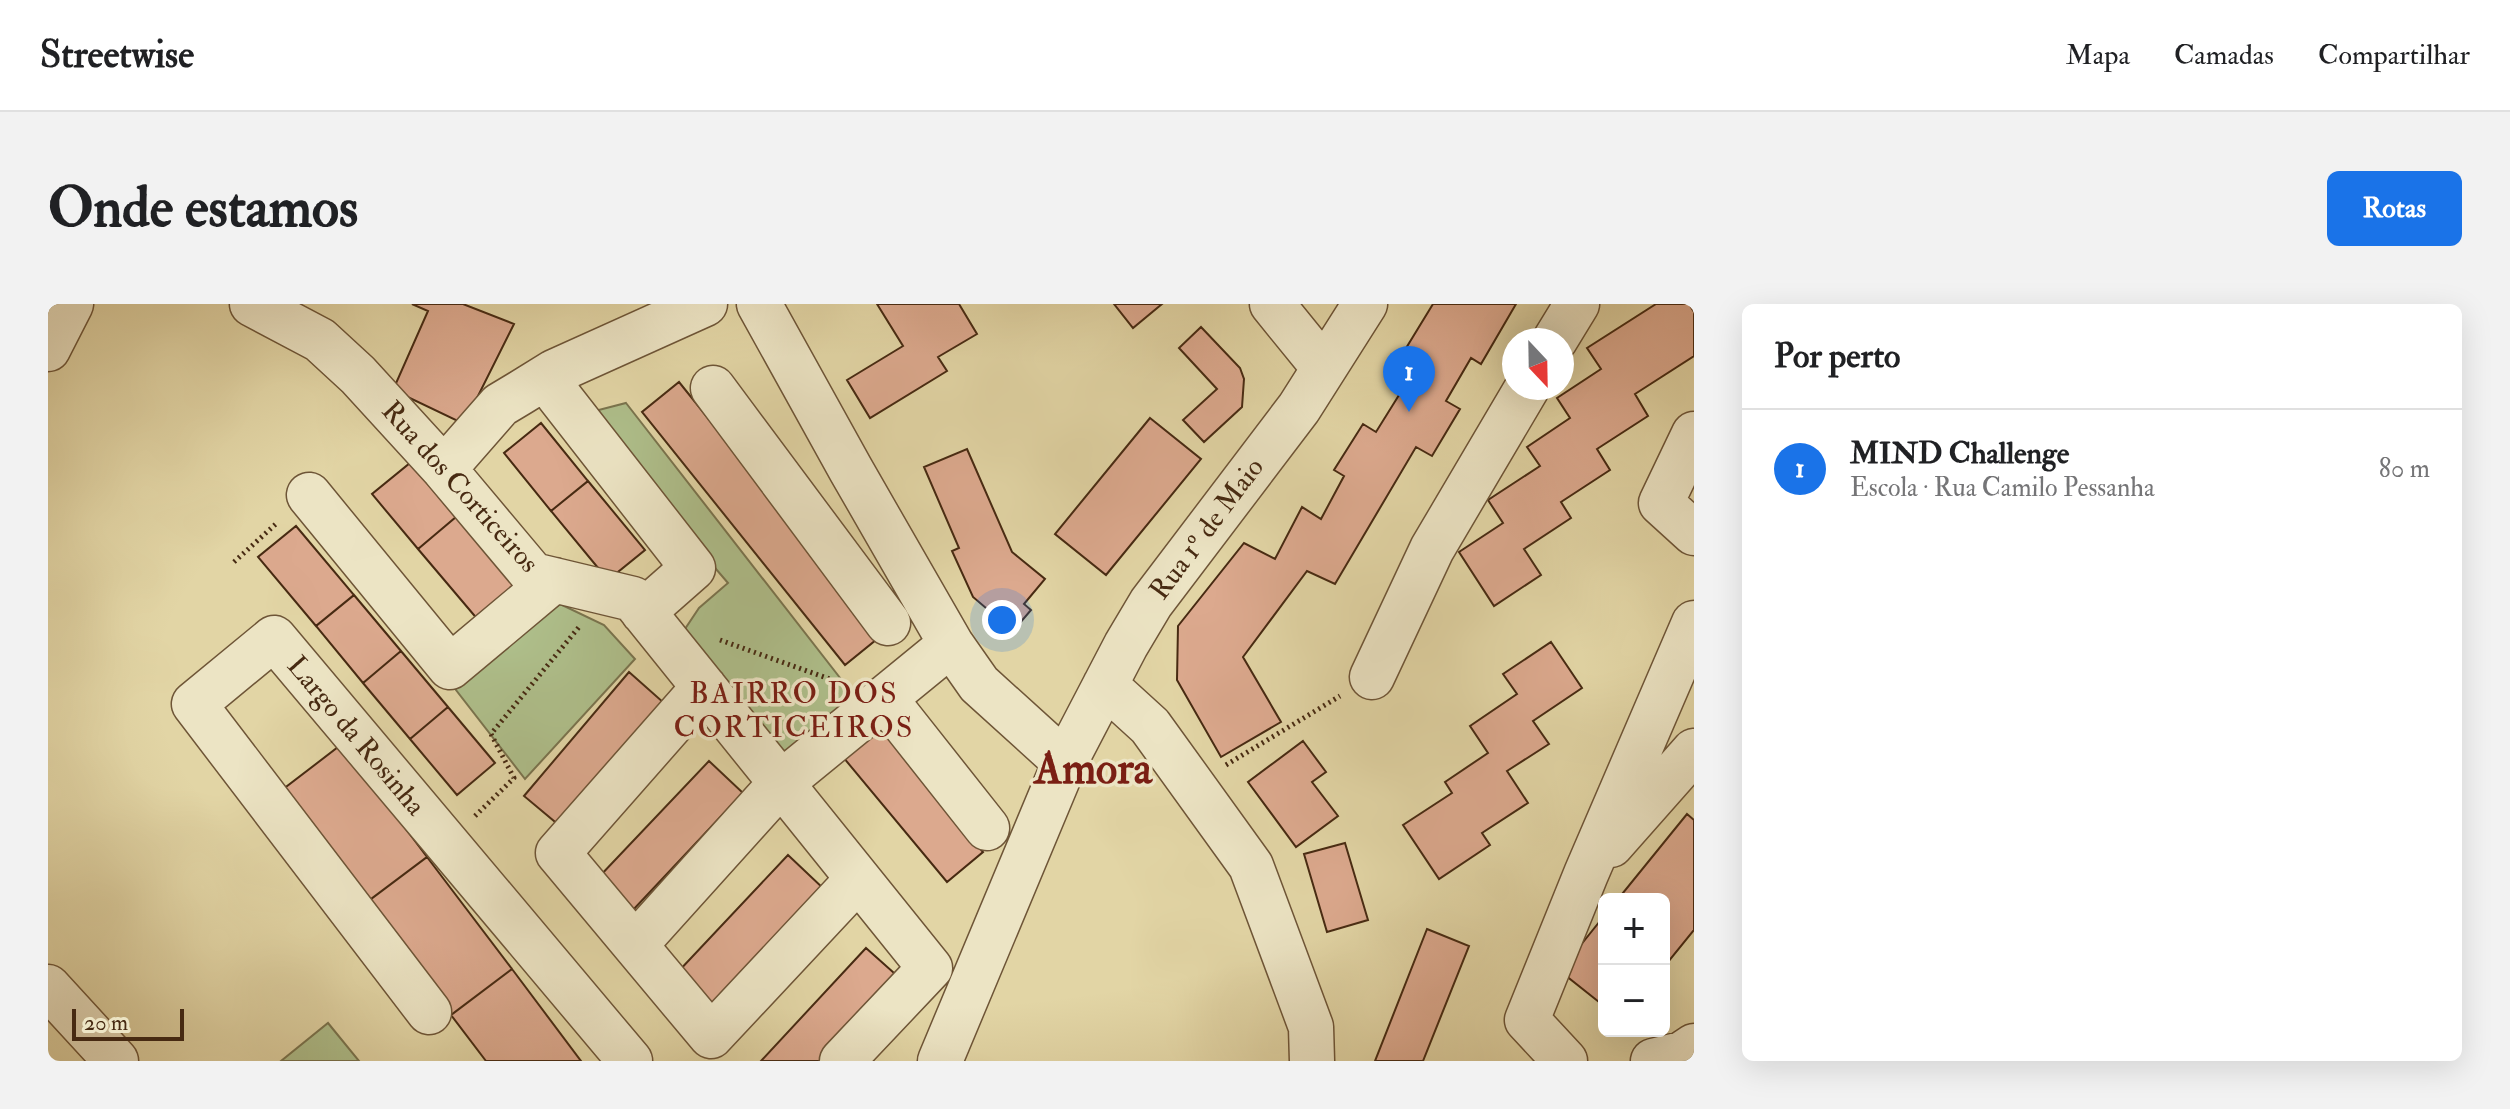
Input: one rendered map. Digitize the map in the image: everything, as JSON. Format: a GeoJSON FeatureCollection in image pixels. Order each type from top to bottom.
{"type":"FeatureCollection","features":[{"type":"Feature","properties":{"kind":"street"},"geometry":{"type":"LineString","coordinates":[[48,349],[71,304]]}},
{"type":"Feature","properties":{"kind":"street","name":"Rua dos Corticeiros"},"geometry":{"type":"LineString","coordinates":[[252,304],[320,340],[358,375],[444,469],[533,575],[626,602]]}},
{"type":"Feature","properties":{"kind":"street"},"geometry":{"type":"LineString","coordinates":[[444,469],[500,405],[554,372],[705,304]]}},
{"type":"Feature","properties":{"kind":"street"},"geometry":{"type":"LineString","coordinates":[[759,304],[951,644],[979,684],[1065,762]]}},
{"type":"Feature","properties":{"kind":"street"},"geometry":{"type":"LineString","coordinates":[[1272,304],[1324,368]]}},
{"type":"Feature","properties":{"kind":"street","name":"Rua 1º de Maio"},"geometry":{"type":"LineString","coordinates":[[940,1061],[1065,762],[1151,603],[1299,408],[1365,304]]}},
{"type":"Feature","properties":{"kind":"street"},"geometry":{"type":"LineString","coordinates":[[1562,328],[1577,304]]}},
{"type":"Feature","properties":{"kind":"street"},"geometry":{"type":"LineString","coordinates":[[554,372],[558,395],[693,568],[626,602],[704,687],[930,968],[842,1061]]}},
{"type":"Feature","properties":{"kind":"street"},"geometry":{"type":"LineString","coordinates":[[713,388],[888,623]]}},
{"type":"Feature","properties":{"kind":"street"},"geometry":{"type":"LineString","coordinates":[[1372,677],[1432,549],[1520,400]]}},
{"type":"Feature","properties":{"kind":"street"},"geometry":{"type":"LineString","coordinates":[[1694,434],[1661,503],[1694,533]]}},
{"type":"Feature","properties":{"kind":"street"},"geometry":{"type":"LineString","coordinates":[[804,509],[851,470]]}},
{"type":"Feature","properties":{"kind":"street"},"geometry":{"type":"LineString","coordinates":[[309,495],[450,667],[554,580]]}},
{"type":"Feature","properties":{"kind":"street"},"geometry":{"type":"LineString","coordinates":[[1565,1061],[1527,1020],[1694,623]]}},
{"type":"Feature","properties":{"kind":"street","name":"Largo da Rosinha"},"geometry":{"type":"LineString","coordinates":[[429,1012],[194,704],[274,638],[630,1061]]}},
{"type":"Feature","properties":{"kind":"street"},"geometry":{"type":"LineString","coordinates":[[635,945],[781,783],[951,644]]}},
{"type":"Feature","properties":{"kind":"street"},"geometry":{"type":"LineString","coordinates":[[1105,685],[1150,726],[1251,866],[1311,1027],[1312,1061]]}},
{"type":"Feature","properties":{"kind":"street"},"geometry":{"type":"LineString","coordinates":[[704,687],[558,853],[722,1049],[858,879]]}},
{"type":"Feature","properties":{"kind":"street"},"geometry":{"type":"LineString","coordinates":[[885,699],[987,828]]}},
{"type":"Feature","properties":{"kind":"street"},"geometry":{"type":"LineString","coordinates":[[1586,874],[1694,751]]}},
{"type":"Feature","properties":{"kind":"street"},"geometry":{"type":"LineString","coordinates":[[48,987],[116,1061]]}},
{"type":"Feature","properties":{"kind":"street"},"geometry":{"type":"LineString","coordinates":[[1653,1061],[1682,1054],[1694,1046]]}},
{"type":"Feature","properties":{"kind":"path"},"geometry":{"type":"LineString","coordinates":[[234,562],[309,495]]}},
{"type":"Feature","properties":{"kind":"path"},"geometry":{"type":"LineString","coordinates":[[447,843],[514,778],[491,734],[626,602]]}},
{"type":"Feature","properties":{"kind":"path"},"geometry":{"type":"LineString","coordinates":[[715,638],[885,699]]}},
{"type":"Feature","properties":{"kind":"path"},"geometry":{"type":"LineString","coordinates":[[1193,786],[1372,677]]}},
{"type":"Feature","properties":{"kind":"green space"},"geometry":{"type":"Polygon","coordinates":[[[626,403],[858,701],[780,762],[681,635],[699,608],[728,583],[583,414],[626,403]]]}},
{"type":"Feature","properties":{"kind":"green space"},"geometry":{"type":"Polygon","coordinates":[[[560,604],[604,625],[635,659],[525,779],[449,681],[560,604]]]}},
{"type":"Feature","properties":{"kind":"green space"},"geometry":{"type":"Polygon","coordinates":[[[328,1023],[359,1061],[281,1061],[328,1023]]]}},
{"type":"Feature","properties":{"kind":"building"},"geometry":{"type":"Polygon","coordinates":[[[412,304],[463,304],[514,324],[464,424],[393,390],[428,311],[412,304]]]}},
{"type":"Feature","properties":{"kind":"building"},"geometry":{"type":"Polygon","coordinates":[[[877,304],[959,304],[977,334],[938,357],[947,371],[870,418],[847,380],[903,346],[877,304]]]}},
{"type":"Feature","properties":{"kind":"building"},"geometry":{"type":"Polygon","coordinates":[[[1114,304],[1162,304],[1133,328],[1114,304]]]}},
{"type":"Feature","properties":{"kind":"building"},"geometry":{"type":"Polygon","coordinates":[[[1433,304],[1516,304],[1481,364],[1471,358],[1446,401],[1460,409],[1432,456],[1416,447],[1335,584],[1307,571],[1243,657],[1281,722],[1221,757],[1177,680],[1178,626],[1244,543],[1275,559],[1302,507],[1321,519],[1344,476],[1334,470],[1363,424],[1376,432],[1404,387],[1389,376],[1433,304]]]}},
{"type":"Feature","properties":{"kind":"building"},"geometry":{"type":"Polygon","coordinates":[[[1656,304],[1689,304],[1694,312],[1694,356],[1635,394],[1648,416],[1597,449],[1610,470],[1561,502],[1571,518],[1524,549],[1541,575],[1494,606],[1459,552],[1503,523],[1488,500],[1540,466],[1527,447],[1570,418],[1558,400],[1574,400],[1574,387],[1601,369],[1587,348],[1656,304]]]}},
{"type":"Feature","properties":{"kind":"building"},"geometry":{"type":"Polygon","coordinates":[[[1201,327],[1240,368],[1244,379],[1242,407],[1204,442],[1183,420],[1217,389],[1179,348],[1201,327]]]}},
{"type":"Feature","properties":{"kind":"building"},"geometry":{"type":"Polygon","coordinates":[[[679,382],[882,635],[845,665],[642,412],[679,382]]]}},
{"type":"Feature","properties":{"kind":"building"},"geometry":{"type":"Polygon","coordinates":[[[1150,418],[1201,459],[1106,575],[1055,534],[1150,418]]]}},
{"type":"Feature","properties":{"kind":"building"},"geometry":{"type":"Polygon","coordinates":[[[541,423],[588,481],[551,511],[504,453],[541,423]]]}},
{"type":"Feature","properties":{"kind":"building"},"geometry":{"type":"Polygon","coordinates":[[[967,449],[1012,552],[1045,579],[1024,604],[1031,610],[1013,631],[973,597],[952,551],[959,548],[924,467],[967,449]]]}},
{"type":"Feature","properties":{"kind":"building"},"geometry":{"type":"Polygon","coordinates":[[[410,463],[456,517],[418,549],[372,494],[410,463]]]}},
{"type":"Feature","properties":{"kind":"building"},"geometry":{"type":"Polygon","coordinates":[[[588,481],[645,550],[608,580],[551,511],[588,481]]]}},
{"type":"Feature","properties":{"kind":"building"},"geometry":{"type":"Polygon","coordinates":[[[456,517],[517,588],[479,621],[418,549],[456,517]]]}},
{"type":"Feature","properties":{"kind":"building"},"geometry":{"type":"Polygon","coordinates":[[[296,526],[354,595],[316,626],[258,557],[296,526]]]}},
{"type":"Feature","properties":{"kind":"building"},"geometry":{"type":"Polygon","coordinates":[[[354,595],[401,651],[363,683],[316,626],[354,595]]]}},
{"type":"Feature","properties":{"kind":"building"},"geometry":{"type":"Polygon","coordinates":[[[1551,642],[1582,688],[1533,721],[1549,744],[1507,771],[1528,803],[1482,833],[1490,845],[1439,879],[1403,825],[1452,793],[1445,782],[1488,753],[1470,726],[1517,694],[1503,674],[1551,642]]]}},
{"type":"Feature","properties":{"kind":"building"},"geometry":{"type":"Polygon","coordinates":[[[401,651],[448,707],[410,739],[363,683],[401,651]]]}},
{"type":"Feature","properties":{"kind":"building"},"geometry":{"type":"Polygon","coordinates":[[[629,672],[664,703],[560,826],[524,796],[629,672]]]}},
{"type":"Feature","properties":{"kind":"building"},"geometry":{"type":"Polygon","coordinates":[[[448,707],[495,763],[457,795],[410,739],[448,707]]]}},
{"type":"Feature","properties":{"kind":"building"},"geometry":{"type":"Polygon","coordinates":[[[879,727],[983,852],[947,882],[843,757],[879,727]]]}},
{"type":"Feature","properties":{"kind":"building"},"geometry":{"type":"Polygon","coordinates":[[[1303,741],[1326,772],[1312,782],[1338,816],[1296,847],[1248,782],[1303,741]]]}},
{"type":"Feature","properties":{"kind":"building"},"geometry":{"type":"Polygon","coordinates":[[[342,744],[427,857],[367,902],[282,790],[342,744]]]}},
{"type":"Feature","properties":{"kind":"building"},"geometry":{"type":"Polygon","coordinates":[[[709,761],[743,793],[633,910],[598,878],[709,761]]]}},
{"type":"Feature","properties":{"kind":"building"},"geometry":{"type":"Polygon","coordinates":[[[1687,814],[1694,820],[1694,930],[1670,960],[1670,893],[1623,893],[1687,814]]]}},
{"type":"Feature","properties":{"kind":"building"},"geometry":{"type":"Polygon","coordinates":[[[1345,843],[1368,920],[1327,932],[1304,854],[1345,843]]]}},
{"type":"Feature","properties":{"kind":"building"},"geometry":{"type":"Polygon","coordinates":[[[788,855],[825,890],[713,1009],[676,974],[788,855]]]}},
{"type":"Feature","properties":{"kind":"building"},"geometry":{"type":"Polygon","coordinates":[[[427,857],[512,969],[451,1015],[367,902],[427,857]]]}},
{"type":"Feature","properties":{"kind":"building"},"geometry":{"type":"Polygon","coordinates":[[[1598,924],[1598,1001],[1560,971],[1598,924]]]}},
{"type":"Feature","properties":{"kind":"building"},"geometry":{"type":"Polygon","coordinates":[[[1427,929],[1469,946],[1423,1061],[1375,1061],[1427,929]]]}},
{"type":"Feature","properties":{"kind":"building"},"geometry":{"type":"Polygon","coordinates":[[[866,948],[903,981],[828,1061],[761,1061],[866,948]]]}},
{"type":"Feature","properties":{"kind":"building"},"geometry":{"type":"Polygon","coordinates":[[[512,969],[581,1061],[486,1061],[451,1015],[512,969]]]}},
{"type":"Feature","properties":{"kind":"place","name":"MIND Challenge"},"geometry":{"type":"Point","coordinates":[1409,412]}},
{"type":"Feature","properties":{"kind":"district","name":"BAIRRO DOS CORTICEIROS"},"geometry":{"type":"Point","coordinates":[794,710]}},
{"type":"Feature","properties":{"kind":"district","name":"Amora"},"geometry":{"type":"Point","coordinates":[1093,769]}}]}
